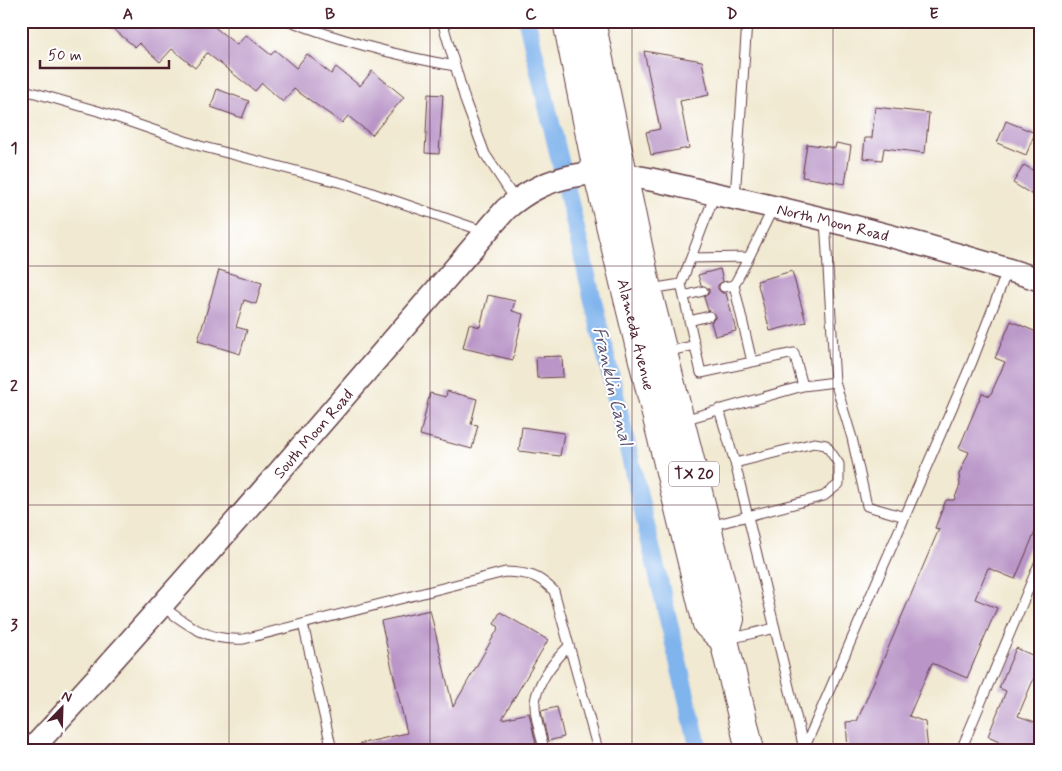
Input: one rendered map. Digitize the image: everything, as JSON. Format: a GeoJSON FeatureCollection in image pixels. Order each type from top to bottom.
{"type":"FeatureCollection","features":[{"type":"Feature","properties":{"kind":"main road","name":"Alameda Avenue"},"geometry":{"type":"LineString","coordinates":[[567,21],[707,624],[724,640]]}},
{"type":"Feature","properties":{"kind":"main road","name":"Alameda Avenue"},"geometry":{"type":"LineString","coordinates":[[591,21],[602,175],[648,289],[730,618],[724,640],[750,750]]}},
{"type":"Feature","properties":{"kind":"street","name":"South Moon Road"},"geometry":{"type":"LineString","coordinates":[[31,750],[162,606],[486,232],[516,201],[546,183],[602,175]]}},
{"type":"Feature","properties":{"kind":"street","name":"North Moon Road"},"geometry":{"type":"LineString","coordinates":[[602,175],[775,206],[908,239],[1041,280]]}},
{"type":"Feature","properties":{"kind":"lane"},"geometry":{"type":"LineString","coordinates":[[290,21],[334,38],[411,58],[455,66]]}},
{"type":"Feature","properties":{"kind":"lane"},"geometry":{"type":"LineString","coordinates":[[442,21],[485,154],[516,201]]}},
{"type":"Feature","properties":{"kind":"lane"},"geometry":{"type":"LineString","coordinates":[[747,21],[725,196],[691,258],[681,284],[701,373],[794,353],[803,386]]}},
{"type":"Feature","properties":{"kind":"lane"},"geometry":{"type":"LineString","coordinates":[[21,89],[200,146],[346,184],[486,232]]}},
{"type":"Feature","properties":{"kind":"lane"},"geometry":{"type":"LineString","coordinates":[[752,362],[729,286],[749,256],[775,206]]}},
{"type":"Feature","properties":{"kind":"lane"},"geometry":{"type":"LineString","coordinates":[[825,218],[835,382],[852,438],[867,506],[904,517]]}},
{"type":"Feature","properties":{"kind":"lane"},"geometry":{"type":"LineString","coordinates":[[691,258],[749,256]]}},
{"type":"Feature","properties":{"kind":"lane"},"geometry":{"type":"LineString","coordinates":[[804,749],[972,362],[1008,269]]}},
{"type":"Feature","properties":{"kind":"lane"},"geometry":{"type":"LineString","coordinates":[[648,289],[681,284]]}},
{"type":"Feature","properties":{"kind":"lane"},"geometry":{"type":"LineString","coordinates":[[684,296],[703,292]]}},
{"type":"Feature","properties":{"kind":"lane"},"geometry":{"type":"LineString","coordinates":[[689,321],[709,316]]}},
{"type":"Feature","properties":{"kind":"lane"},"geometry":{"type":"LineString","coordinates":[[664,352],[695,345]]}},
{"type":"Feature","properties":{"kind":"lane"},"geometry":{"type":"LineString","coordinates":[[680,420],[803,386],[835,382]]}},
{"type":"Feature","properties":{"kind":"lane"},"geometry":{"type":"LineString","coordinates":[[719,409],[749,515],[804,749]]}},
{"type":"Feature","properties":{"kind":"lane"},"geometry":{"type":"LineString","coordinates":[[708,527],[824,496],[839,484],[839,464],[826,446],[814,443],[735,463]]}},
{"type":"Feature","properties":{"kind":"lane"},"geometry":{"type":"LineString","coordinates":[[961,750],[1041,560]]}},
{"type":"Feature","properties":{"kind":"lane"},"geometry":{"type":"LineString","coordinates":[[162,606],[188,626],[206,634],[224,640],[244,639],[505,572],[526,573],[541,579],[554,591],[598,750]]}},
{"type":"Feature","properties":{"kind":"lane"},"geometry":{"type":"LineString","coordinates":[[303,624],[332,750]]}},
{"type":"Feature","properties":{"kind":"lane"},"geometry":{"type":"LineString","coordinates":[[724,640],[775,628]]}},
{"type":"Feature","properties":{"kind":"lane"},"geometry":{"type":"LineString","coordinates":[[546,750],[543,745],[535,702],[540,687],[553,662],[569,646]]}},
{"type":"Feature","properties":{"kind":"building"},"geometry":{"type":"Polygon","coordinates":[[[104,21],[207,21],[237,45],[246,35],[271,55],[275,50],[296,68],[307,54],[331,74],[336,67],[360,86],[372,71],[404,97],[372,135],[348,116],[342,123],[294,89],[283,102],[262,83],[255,91],[207,53],[195,68],[172,49],[160,62],[139,43],[135,47],[104,21]]]}},
{"type":"Feature","properties":{"kind":"building"},"geometry":{"type":"Polygon","coordinates":[[[644,51],[702,61],[709,95],[680,101],[689,148],[651,155],[646,132],[660,129],[644,51]]]}},
{"type":"Feature","properties":{"kind":"building"},"geometry":{"type":"Polygon","coordinates":[[[217,89],[249,101],[242,118],[211,107],[217,89]]]}},
{"type":"Feature","properties":{"kind":"building"},"geometry":{"type":"Polygon","coordinates":[[[428,94],[443,95],[439,154],[425,153],[428,94]]]}},
{"type":"Feature","properties":{"kind":"building"},"geometry":{"type":"Polygon","coordinates":[[[875,107],[929,113],[925,153],[884,148],[882,160],[863,158],[865,138],[872,138],[875,107]]]}},
{"type":"Feature","properties":{"kind":"building"},"geometry":{"type":"Polygon","coordinates":[[[1006,121],[1035,133],[1026,155],[997,143],[1006,121]]]}},
{"type":"Feature","properties":{"kind":"building"},"geometry":{"type":"Polygon","coordinates":[[[836,143],[851,146],[845,184],[802,177],[807,144],[835,148],[836,143]]]}},
{"type":"Feature","properties":{"kind":"building"},"geometry":{"type":"Polygon","coordinates":[[[1024,165],[1041,175],[1041,200],[1013,183],[1024,165]]]}},
{"type":"Feature","properties":{"kind":"building"},"geometry":{"type":"Polygon","coordinates":[[[720,269],[723,281],[718,285],[718,289],[722,293],[726,293],[736,331],[715,336],[711,322],[715,318],[715,314],[708,310],[704,297],[709,293],[709,289],[701,285],[698,275],[720,269]]]}},
{"type":"Feature","properties":{"kind":"building"},"geometry":{"type":"Polygon","coordinates":[[[219,270],[262,283],[256,304],[244,300],[236,327],[247,330],[240,354],[198,341],[219,270]]]}},
{"type":"Feature","properties":{"kind":"building"},"geometry":{"type":"Polygon","coordinates":[[[792,271],[806,322],[770,331],[757,281],[792,271]]]}},
{"type":"Feature","properties":{"kind":"building"},"geometry":{"type":"Polygon","coordinates":[[[488,295],[515,301],[512,311],[523,314],[513,360],[463,348],[469,324],[480,327],[488,295]]]}},
{"type":"Feature","properties":{"kind":"building"},"geometry":{"type":"Polygon","coordinates":[[[1011,321],[1041,334],[1041,518],[1015,579],[988,568],[975,599],[997,608],[967,678],[932,663],[909,716],[925,722],[928,750],[848,750],[846,722],[857,721],[939,529],[935,528],[946,500],[954,500],[960,485],[959,474],[969,452],[959,448],[982,393],[990,396],[1005,362],[995,358],[1011,321]]]}},
{"type":"Feature","properties":{"kind":"building"},"geometry":{"type":"Polygon","coordinates":[[[562,356],[563,377],[537,378],[536,357],[562,356]]]}},
{"type":"Feature","properties":{"kind":"building"},"geometry":{"type":"Polygon","coordinates":[[[447,391],[477,399],[471,424],[478,425],[472,449],[420,435],[430,393],[446,397],[447,391]]]}},
{"type":"Feature","properties":{"kind":"building"},"geometry":{"type":"Polygon","coordinates":[[[522,427],[564,433],[560,456],[519,451],[522,427]]]}},
{"type":"Feature","properties":{"kind":"building"},"geometry":{"type":"Polygon","coordinates":[[[430,610],[453,707],[499,627],[494,624],[500,612],[548,640],[502,719],[529,713],[536,744],[509,750],[360,750],[359,744],[407,733],[381,621],[430,610]]]}},
{"type":"Feature","properties":{"kind":"building"},"geometry":{"type":"Polygon","coordinates":[[[1016,648],[1041,659],[1041,681],[1034,678],[1018,716],[1041,724],[1041,750],[1019,750],[988,736],[1006,691],[999,688],[1016,648]]]}},
{"type":"Feature","properties":{"kind":"building"},"geometry":{"type":"Polygon","coordinates":[[[557,707],[564,737],[548,741],[541,711],[557,707]]]}},
{"type":"Feature","properties":{"kind":"waterway","name":"Franklin Canal"},"geometry":{"type":"LineString","coordinates":[[527,21],[699,750]]}}]}
